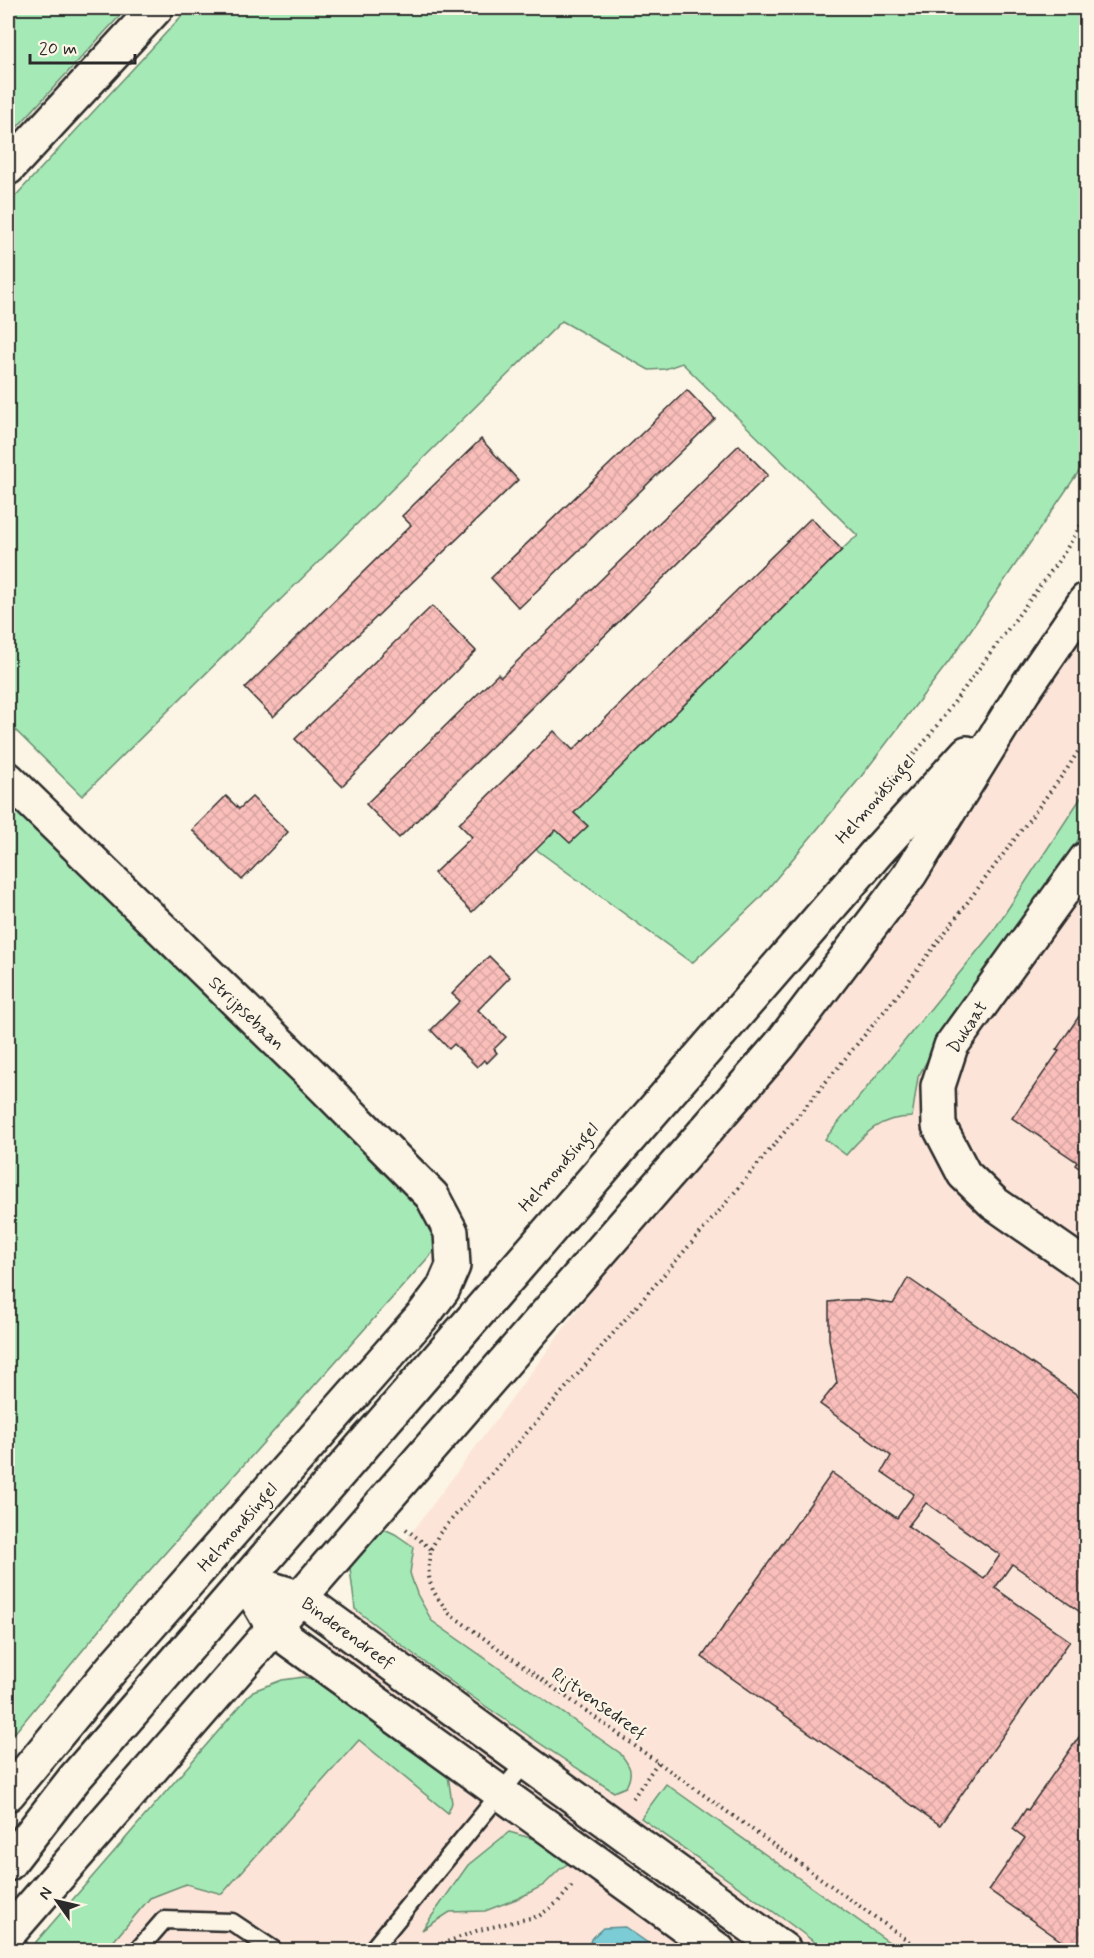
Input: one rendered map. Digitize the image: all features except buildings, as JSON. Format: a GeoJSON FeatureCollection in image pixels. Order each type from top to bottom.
{"type":"FeatureCollection","features":[{"type":"Feature","properties":{"kind":"main road"},"geometry":{"type":"LineString","coordinates":[[8,168],[156,8]]}},
{"type":"Feature","properties":{"kind":"main road","name":"Helmondsingel"},"geometry":{"type":"LineString","coordinates":[[8,1934],[780,1045],[910,874],[1023,692],[1086,600]]}},
{"type":"Feature","properties":{"kind":"main road","name":"Helmondsingel"},"geometry":{"type":"LineString","coordinates":[[8,1864],[74,1779],[878,851],[1023,692]]}},
{"type":"Feature","properties":{"kind":"main road","name":"Strijpsebaan"},"geometry":{"type":"LineString","coordinates":[[8,779],[309,1072],[432,1196],[451,1232],[453,1266]]}},
{"type":"Feature","properties":{"kind":"main road","name":"Dukaat"},"geometry":{"type":"LineString","coordinates":[[1086,859],[951,1046],[938,1086],[939,1126],[964,1174],[994,1203],[1086,1267]]}},
{"type":"Feature","properties":{"kind":"main road","name":"Helmondsingel"},"geometry":{"type":"LineString","coordinates":[[8,1794],[114,1666],[425,1313],[442,1289],[453,1266]]}},
{"type":"Feature","properties":{"kind":"main road"},"geometry":{"type":"LineString","coordinates":[[246,1581],[274,1629],[718,1950]]}},
{"type":"Feature","properties":{"kind":"main road","name":"Binderendreef"},"geometry":{"type":"LineString","coordinates":[[246,1581],[301,1598],[784,1950]]}},
{"type":"Feature","properties":{"kind":"lane"},"geometry":{"type":"LineString","coordinates":[[372,1950],[526,1762]]}},
{"type":"Feature","properties":{"kind":"lane"},"geometry":{"type":"LineString","coordinates":[[138,1950],[164,1920],[232,1922],[274,1950]]}},
{"type":"Feature","properties":{"kind":"path","name":"Helmondsingel"},"geometry":{"type":"LineString","coordinates":[[873,801],[927,739],[1062,556],[1086,517]]}},
{"type":"Feature","properties":{"kind":"path"},"geometry":{"type":"LineString","coordinates":[[380,1507],[431,1549],[439,1534],[721,1209],[905,986],[1067,769],[1086,739]]}},
{"type":"Feature","properties":{"kind":"path","name":"Rijtvensedreef"},"geometry":{"type":"LineString","coordinates":[[431,1549],[427,1568],[434,1595],[450,1614],[921,1950]]}},
{"type":"Feature","properties":{"kind":"shaded area"},"geometry":{"type":"Polygon","coordinates":[[[1086,627],[1086,1950],[72,1950],[372,1586],[1086,627]]]}},
{"type":"Feature","properties":{"kind":"green space"},"geometry":{"type":"Polygon","coordinates":[[[8,8],[127,8],[8,137],[8,8]]]}},
{"type":"Feature","properties":{"kind":"green space"},"geometry":{"type":"Polygon","coordinates":[[[189,8],[1086,8],[1086,461],[953,656],[860,778],[760,898],[692,963],[530,845],[858,536],[682,363],[665,369],[649,370],[562,321],[82,796],[8,723],[8,204],[189,8]]]}},
{"type":"Feature","properties":{"kind":"green space"},"geometry":{"type":"Polygon","coordinates":[[[8,779],[458,1224],[134,1588],[8,1741],[8,779]]]}},
{"type":"Feature","properties":{"kind":"green space"},"geometry":{"type":"Polygon","coordinates":[[[1086,790],[1086,829],[945,1029],[918,1077],[912,1117],[891,1120],[874,1127],[846,1155],[825,1139],[992,933],[1086,790]]]}},
{"type":"Feature","properties":{"kind":"green space"},"geometry":{"type":"Polygon","coordinates":[[[371,1523],[395,1534],[414,1547],[410,1573],[417,1594],[432,1621],[620,1753],[630,1769],[626,1787],[614,1792],[450,1681],[355,1609],[350,1568],[371,1523]]]}},
{"type":"Feature","properties":{"kind":"green space"},"geometry":{"type":"Polygon","coordinates":[[[304,1677],[329,1684],[445,1755],[452,1803],[448,1813],[359,1740],[222,1894],[186,1884],[150,1898],[106,1950],[29,1950],[253,1691],[282,1680],[304,1677]]]}},
{"type":"Feature","properties":{"kind":"green space"},"geometry":{"type":"Polygon","coordinates":[[[666,1784],[900,1950],[825,1950],[641,1818],[666,1784]]]}},
{"type":"Feature","properties":{"kind":"green space"},"geometry":{"type":"Polygon","coordinates":[[[509,1832],[545,1842],[572,1861],[544,1885],[519,1898],[485,1911],[450,1912],[422,1930],[468,1865],[509,1832]]]}},
{"type":"Feature","properties":{"kind":"water"},"geometry":{"type":"Polygon","coordinates":[[[625,1927],[658,1950],[588,1950],[591,1939],[603,1928],[625,1927]]]}}]}
